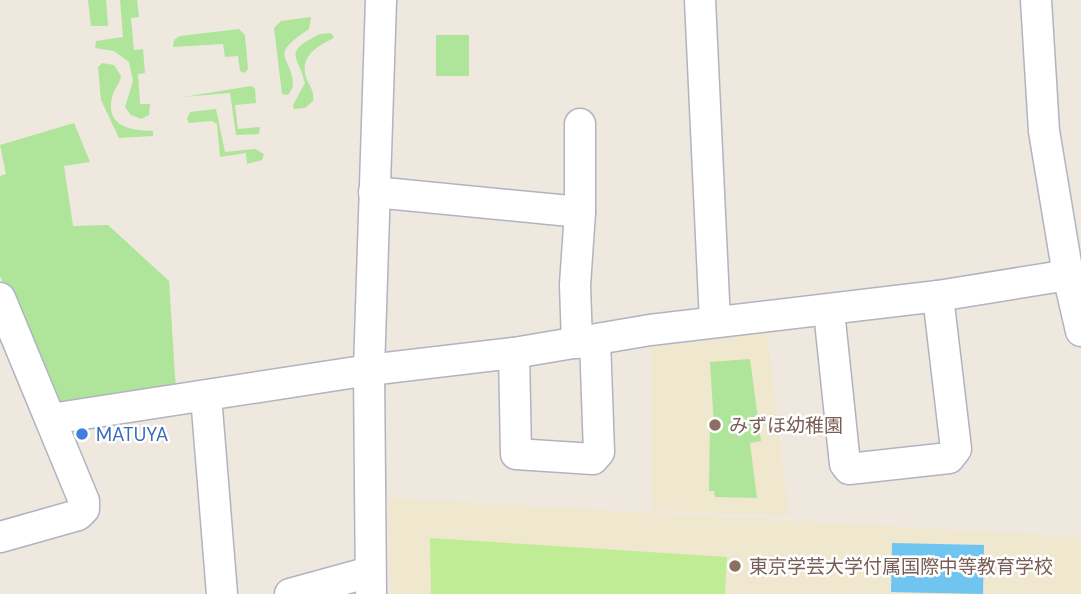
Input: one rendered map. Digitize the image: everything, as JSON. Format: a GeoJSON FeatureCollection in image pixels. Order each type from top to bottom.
{"type":"FeatureCollection","features":[{"type":"Feature","properties":{"kind":"street"},"geometry":{"type":"LineString","coordinates":[[290,594],[370,583],[369,370],[381,0]]}},
{"type":"Feature","properties":{"kind":"street"},"geometry":{"type":"LineString","coordinates":[[700,0],[715,322]]}},
{"type":"Feature","properties":{"kind":"street"},"geometry":{"type":"LineString","coordinates":[[1037,0],[1044,131],[1081,331]]}},
{"type":"Feature","properties":{"kind":"street"},"geometry":{"type":"LineString","coordinates":[[514,353],[516,454],[593,459],[599,452],[586,341],[575,285],[580,212],[580,124]]}},
{"type":"Feature","properties":{"kind":"street"},"geometry":{"type":"LineString","coordinates":[[374,192],[580,212]]}},
{"type":"Feature","properties":{"kind":"street"},"geometry":{"type":"LineString","coordinates":[[51,419],[369,370],[514,353],[715,322],[829,311],[1073,279]]}},
{"type":"Feature","properties":{"kind":"street"},"geometry":{"type":"LineString","coordinates":[[829,311],[845,464],[856,470],[949,458],[956,449],[938,296]]}},
{"type":"Feature","properties":{"kind":"street"},"geometry":{"type":"LineString","coordinates":[[0,298],[84,501],[84,509],[78,514],[0,537]]}},
{"type":"Feature","properties":{"kind":"street"},"geometry":{"type":"LineString","coordinates":[[206,396],[222,594]]}},
{"type":"Feature","properties":{"kind":"shaded area","name":"みずほ幼稚園"},"geometry":{"type":"Polygon","coordinates":[[[766,327],[789,516],[652,510],[651,340],[766,327]]]}},
{"type":"Feature","properties":{"kind":"shaded area","name":"東京学芸大学付属国際中等教育学校"},"geometry":{"type":"Polygon","coordinates":[[[388,498],[1081,537],[1081,594],[391,594],[388,498]]]}},
{"type":"Feature","properties":{"kind":"green space"},"geometry":{"type":"Polygon","coordinates":[[[88,0],[106,0],[108,26],[91,26],[88,0]]]}},
{"type":"Feature","properties":{"kind":"green space"},"geometry":{"type":"Polygon","coordinates":[[[120,0],[137,0],[139,17],[131,18],[134,50],[143,49],[145,73],[138,74],[140,104],[150,104],[149,115],[141,119],[131,115],[125,107],[133,81],[129,62],[114,51],[95,48],[96,41],[123,37],[120,0]]]}},
{"type":"Feature","properties":{"kind":"green space"},"geometry":{"type":"Polygon","coordinates":[[[311,17],[309,29],[288,46],[285,52],[293,87],[288,95],[282,94],[274,28],[281,21],[311,17]]]}},
{"type":"Feature","properties":{"kind":"green space"},"geometry":{"type":"Polygon","coordinates":[[[239,29],[245,35],[248,69],[245,73],[240,71],[238,56],[225,57],[223,44],[173,47],[174,40],[180,36],[239,29]]]}},
{"type":"Feature","properties":{"kind":"green space"},"geometry":{"type":"Polygon","coordinates":[[[331,33],[334,38],[311,53],[305,65],[313,101],[305,108],[294,109],[293,105],[305,83],[297,60],[297,50],[320,34],[331,33]]]}},
{"type":"Feature","properties":{"kind":"green space"},"geometry":{"type":"Polygon","coordinates":[[[436,35],[469,35],[469,76],[436,76],[436,35]]]}},
{"type":"Feature","properties":{"kind":"green space"},"geometry":{"type":"Polygon","coordinates":[[[102,63],[114,65],[121,76],[111,107],[116,121],[129,128],[153,131],[153,136],[119,138],[101,100],[98,67],[102,63]]]}},
{"type":"Feature","properties":{"kind":"green space"},"geometry":{"type":"Polygon","coordinates":[[[251,86],[255,88],[256,103],[235,105],[238,129],[260,127],[259,134],[236,135],[230,93],[183,97],[251,86]]]}},
{"type":"Feature","properties":{"kind":"green space"},"geometry":{"type":"Polygon","coordinates":[[[216,109],[225,152],[255,149],[264,154],[262,160],[247,164],[246,153],[220,157],[217,124],[212,121],[189,123],[187,119],[190,112],[216,109]]]}},
{"type":"Feature","properties":{"kind":"green space"},"geometry":{"type":"Polygon","coordinates":[[[74,123],[90,162],[64,166],[73,226],[108,225],[169,281],[176,391],[68,407],[53,401],[0,276],[0,176],[6,174],[0,145],[74,123]]]}},
{"type":"Feature","properties":{"kind":"green space"},"geometry":{"type":"Polygon","coordinates":[[[750,359],[761,441],[750,443],[757,498],[715,497],[714,491],[709,491],[710,425],[714,425],[710,362],[750,359]]]}},
{"type":"Feature","properties":{"kind":"green space"},"geometry":{"type":"Polygon","coordinates":[[[430,538],[727,557],[725,594],[431,594],[430,538]]]}},
{"type":"Feature","properties":{"kind":"water"},"geometry":{"type":"Polygon","coordinates":[[[892,543],[984,545],[983,594],[891,592],[892,543]]]}},
{"type":"Feature","properties":{"kind":"place","name":"みずほ幼稚園"},"geometry":{"type":"Point","coordinates":[715,425]}},
{"type":"Feature","properties":{"kind":"place","name":"MATUYA"},"geometry":{"type":"Point","coordinates":[82,434]}},
{"type":"Feature","properties":{"kind":"place","name":"東京学芸大学付属国際中等教育学校"},"geometry":{"type":"Point","coordinates":[735,566]}}]}
